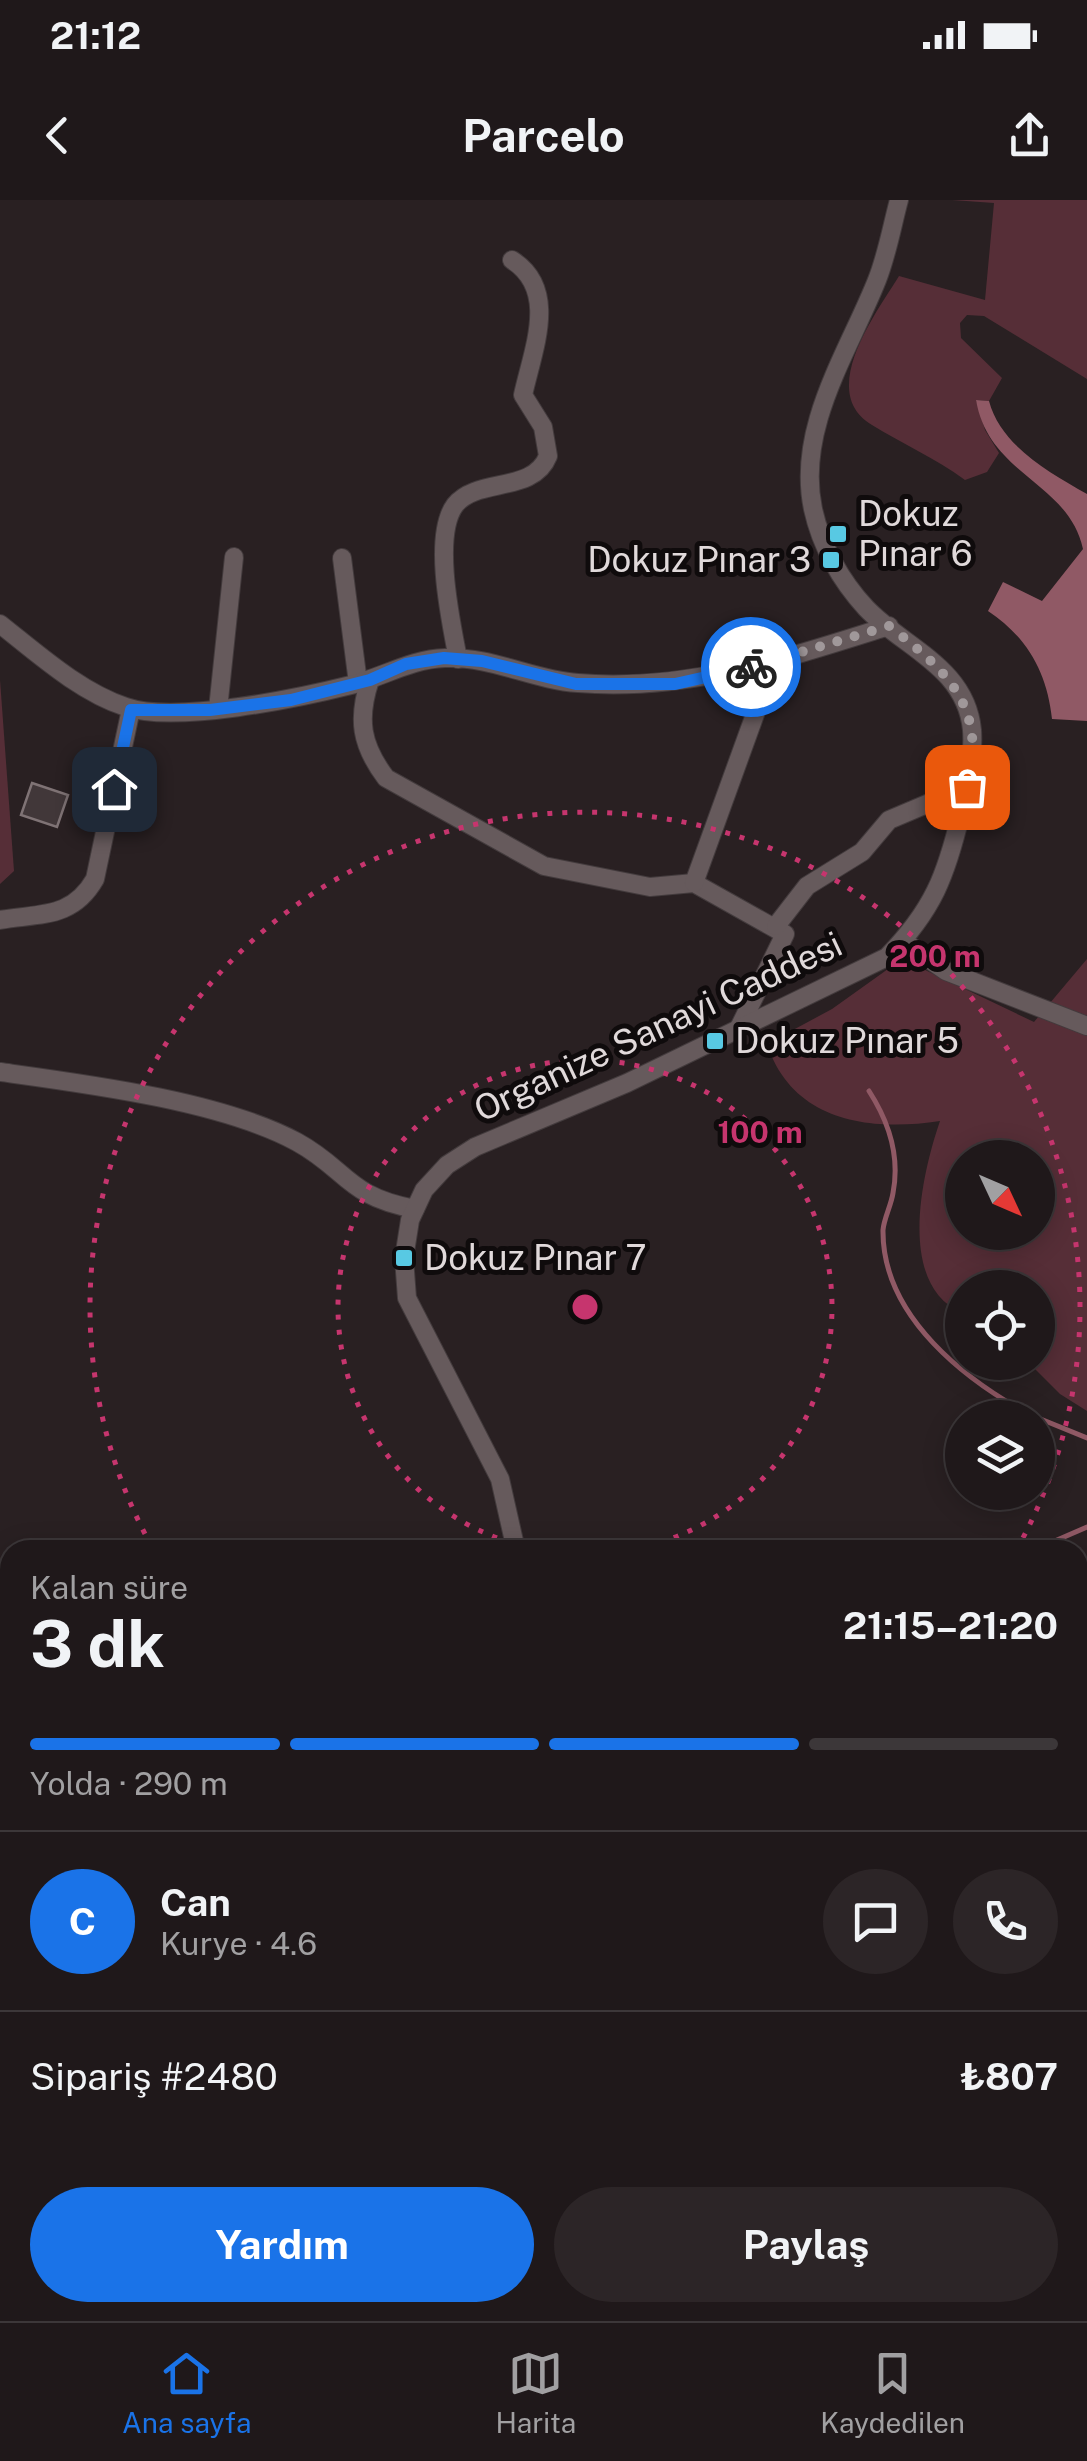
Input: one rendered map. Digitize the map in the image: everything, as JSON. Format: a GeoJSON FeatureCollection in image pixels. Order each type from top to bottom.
{"type":"FeatureCollection","features":[{"type":"Feature","properties":{"kind":"street","name":"Organize Sanayi Caddesi"},"geometry":{"type":"LineString","coordinates":[[514,1540],[500,1479],[407,1298],[404,1258],[414,1210],[424,1190],[446,1165],[475,1147],[628,1083],[887,957],[919,924],[942,884],[967,787],[972,730],[966,707],[935,662],[867,609],[830,560],[813,508],[811,448],[828,390],[878,277],[899,200]]}},
{"type":"Feature","properties":{"kind":"street"},"geometry":{"type":"LineString","coordinates":[[458,659],[445,569],[451,513],[463,498],[535,474],[548,456],[543,427],[524,394],[539,317],[538,290],[532,278],[512,260]]}},
{"type":"Feature","properties":{"kind":"street"},"geometry":{"type":"LineString","coordinates":[[218,708],[234,557]]}},
{"type":"Feature","properties":{"kind":"street"},"geometry":{"type":"LineString","coordinates":[[342,558],[364,682],[362,732],[370,757],[386,778],[544,866],[650,887],[694,882],[776,926],[785,934],[738,1030]]}},
{"type":"Feature","properties":{"kind":"street"},"geometry":{"type":"LineString","coordinates":[[0,624],[80,684],[131,710],[218,708],[291,700],[364,682],[406,664],[458,659],[576,684],[675,684],[774,662],[889,626]]}},
{"type":"Feature","properties":{"kind":"street"},"geometry":{"type":"LineString","coordinates":[[694,882],[774,662]]}},
{"type":"Feature","properties":{"kind":"street"},"geometry":{"type":"LineString","coordinates":[[0,920],[56,914],[86,894],[94,879],[131,710]]}},
{"type":"Feature","properties":{"kind":"street"},"geometry":{"type":"LineString","coordinates":[[776,926],[807,886],[862,852],[889,820],[967,787]]}},
{"type":"Feature","properties":{"kind":"street"},"geometry":{"type":"LineString","coordinates":[[903,941],[946,971],[1087,1026]]}},
{"type":"Feature","properties":{"kind":"street"},"geometry":{"type":"LineString","coordinates":[[0,1072],[67,1082],[241,1120],[299,1143],[354,1190],[383,1203],[414,1210]]}},
{"type":"Feature","properties":{"kind":"shaded area"},"geometry":{"type":"Polygon","coordinates":[[[952,200],[1087,200],[1087,379],[984,316],[967,315],[960,323],[961,338],[1002,378],[989,401],[976,400],[985,430],[999,453],[987,472],[965,480],[872,425],[856,411],[850,393],[856,352],[899,276],[985,300],[994,203],[952,200]]]}},
{"type":"Feature","properties":{"kind":"shaded area"},"geometry":{"type":"Polygon","coordinates":[[[976,400],[989,401],[1004,431],[1028,456],[1087,494],[1087,721],[1052,719],[1033,657],[1014,632],[988,611],[1003,582],[1042,601],[1083,549],[1075,526],[1062,508],[996,446],[976,400]]]}},
{"type":"Feature","properties":{"kind":"shaded area"},"geometry":{"type":"Polygon","coordinates":[[[0,680],[14,871],[0,884],[0,680]]]}},
{"type":"Feature","properties":{"kind":"shaded area"},"geometry":{"type":"Polygon","coordinates":[[[902,959],[1034,1022],[1087,959],[1087,1411],[1046,1380],[1055,1380],[1055,1270],[945,1270],[945,1302],[928,1278],[919,1226],[927,1169],[940,1121],[887,1124],[836,1116],[795,1090],[779,1070],[767,1044],[832,1009],[902,959]]]}},
{"type":"Feature","properties":{"kind":"building"},"geometry":{"type":"Polygon","coordinates":[[[32,783],[68,795],[57,827],[21,815],[32,783]]]}},
{"type":"Feature","properties":{"kind":"waterway"},"geometry":{"type":"LineString","coordinates":[[869,1091],[887,1127],[894,1153],[895,1180],[883,1230],[886,1262],[897,1291],[933,1343],[957,1366],[1005,1400]]}},
{"type":"Feature","properties":{"kind":"waterway"},"geometry":{"type":"LineString","coordinates":[[1055,1425],[1087,1438]]}},
{"type":"Feature","properties":{"kind":"waterway"},"geometry":{"type":"LineString","coordinates":[[1057,1540],[1087,1527]]}},
{"type":"Feature","properties":{"kind":"way so far"},"geometry":{"type":"LineString","coordinates":[[751,667],[889,626],[935,662],[966,707],[972,730],[967,787]]}},
{"type":"Feature","properties":{"kind":"place","name":"Dokuz Pınar 6"},"geometry":{"type":"Point","coordinates":[838,534]}},
{"type":"Feature","properties":{"kind":"place","name":"Dokuz Pınar 3"},"geometry":{"type":"Point","coordinates":[831,560]}},
{"type":"Feature","properties":{"kind":"place","name":"Dokuz Pınar 5"},"geometry":{"type":"Point","coordinates":[715,1041]}},
{"type":"Feature","properties":{"kind":"place","name":"Dokuz Pınar 7"},"geometry":{"type":"Point","coordinates":[404,1258]}},
{"type":"Feature","properties":{"kind":"route"},"geometry":{"type":"LineString","coordinates":[[114,789],[131,710],[210,710],[291,700],[370,680],[406,664],[444,658],[482,661],[576,684],[675,684],[751,667]]}}]}
